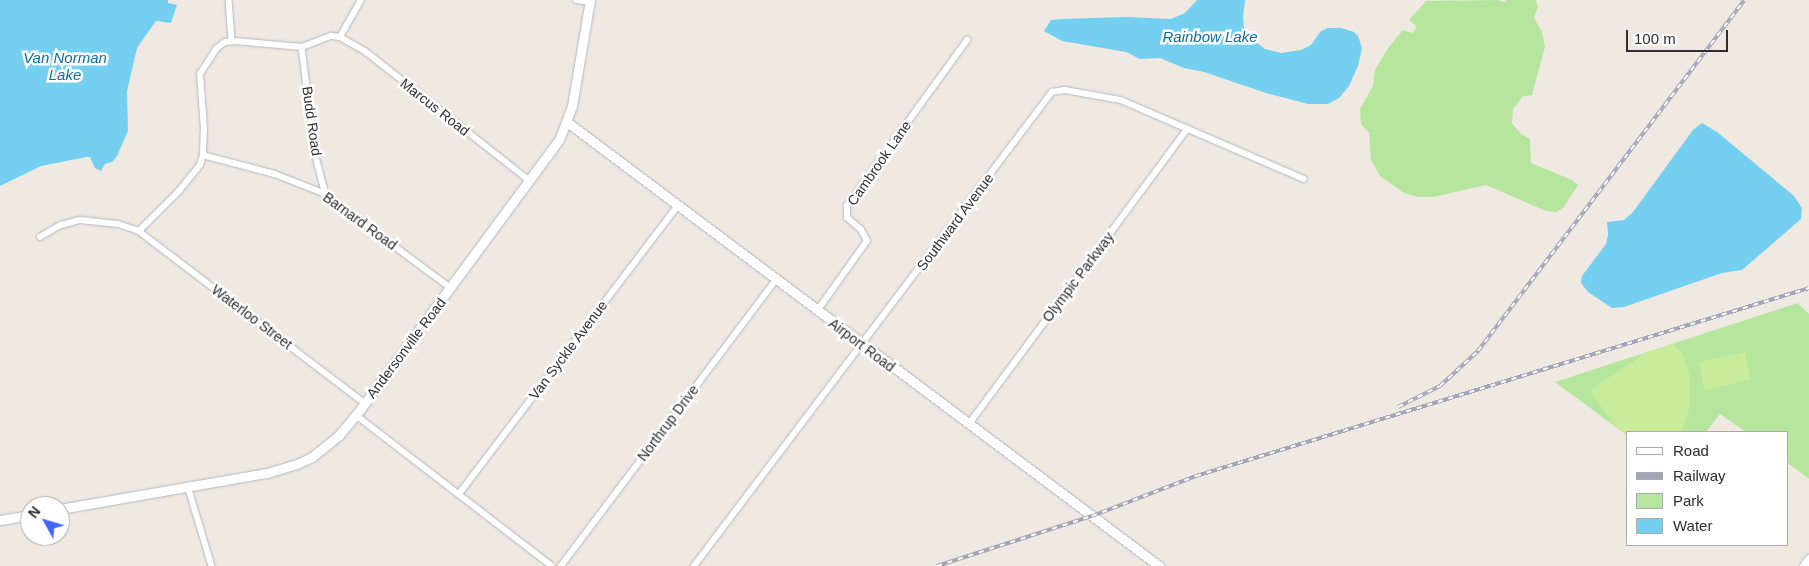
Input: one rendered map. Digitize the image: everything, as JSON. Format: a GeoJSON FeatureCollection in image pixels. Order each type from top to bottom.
{"type":"FeatureCollection","features":[{"type":"Feature","properties":{"kind":"street"},"geometry":{"type":"LineString","coordinates":[[229,0],[232,41]]}},
{"type":"Feature","properties":{"kind":"street"},"geometry":{"type":"LineString","coordinates":[[40,237],[61,225],[80,220],[118,224],[139,231],[179,191],[200,165],[203,155],[204,129],[200,74],[216,49],[225,42],[232,41],[302,47],[331,36],[340,37],[361,0]]}},
{"type":"Feature","properties":{"kind":"street"},"geometry":{"type":"LineString","coordinates":[[576,0],[590,1]]}},
{"type":"Feature","properties":{"kind":"street","name":"Andersonville Road"},"geometry":{"type":"LineString","coordinates":[[70,507],[267,473],[297,464],[326,447],[356,415],[558,140],[572,106],[590,1]]}},
{"type":"Feature","properties":{"kind":"street","name":"Marcus Road"},"geometry":{"type":"LineString","coordinates":[[340,37],[365,51],[529,180]]}},
{"type":"Feature","properties":{"kind":"street","name":"Cambrook Lane"},"geometry":{"type":"LineString","coordinates":[[817,311],[867,241],[861,230],[847,218],[846,206],[967,40]]}},
{"type":"Feature","properties":{"kind":"street","name":"Budd Road"},"geometry":{"type":"LineString","coordinates":[[302,47],[315,153],[326,195]]}},
{"type":"Feature","properties":{"kind":"street","name":"Southward Avenue"},"geometry":{"type":"LineString","coordinates":[[694,566],[1052,92],[1065,90],[1120,100],[1304,179]]}},
{"type":"Feature","properties":{"kind":"street","name":"Airport Road"},"geometry":{"type":"LineString","coordinates":[[567,122],[1159,566]]}},
{"type":"Feature","properties":{"kind":"street","name":"Olympic Parkway"},"geometry":{"type":"LineString","coordinates":[[969,424],[1188,129]]}},
{"type":"Feature","properties":{"kind":"street","name":"Barnard Road"},"geometry":{"type":"LineString","coordinates":[[203,155],[276,174],[326,195],[451,288]]}},
{"type":"Feature","properties":{"kind":"street","name":"Van Syckle Avenue"},"geometry":{"type":"LineString","coordinates":[[459,494],[678,206]]}},
{"type":"Feature","properties":{"kind":"street","name":"Waterloo Street"},"geometry":{"type":"LineString","coordinates":[[139,231],[365,403]]}},
{"type":"Feature","properties":{"kind":"street","name":"Northrup Drive"},"geometry":{"type":"LineString","coordinates":[[561,566],[776,280]]}},
{"type":"Feature","properties":{"kind":"street"},"geometry":{"type":"LineString","coordinates":[[356,415],[552,566]]}},
{"type":"Feature","properties":{"kind":"street"},"geometry":{"type":"LineString","coordinates":[[188,486],[212,566]]}},
{"type":"Feature","properties":{"kind":"street"},"geometry":{"type":"LineString","coordinates":[[0,520],[20,517]]}},
{"type":"Feature","properties":{"kind":"street"},"geometry":{"type":"LineString","coordinates":[[1804,566],[1809,559]]}},
{"type":"Feature","properties":{"kind":"green space"},"geometry":{"type":"Polygon","coordinates":[[[1498,0],[1505,2],[1506,0],[1536,0],[1538,7],[1534,18],[1542,32],[1545,47],[1532,95],[1523,96],[1513,109],[1512,123],[1520,133],[1530,139],[1531,163],[1572,180],[1578,185],[1564,207],[1557,212],[1546,211],[1486,185],[1433,197],[1418,197],[1404,193],[1380,176],[1371,160],[1369,133],[1361,124],[1360,109],[1373,86],[1375,70],[1388,48],[1403,30],[1412,33],[1417,27],[1409,20],[1426,1],[1498,0]]]}},
{"type":"Feature","properties":{"kind":"green space"},"geometry":{"type":"Polygon","coordinates":[[[1798,303],[1809,314],[1809,479],[1789,464],[1789,431],[1745,431],[1720,414],[1707,431],[1626,431],[1626,435],[1555,382],[1798,303]]]}},
{"type":"Feature","properties":{"kind":"green space"},"geometry":{"type":"Polygon","coordinates":[[[1673,344],[1683,354],[1690,377],[1690,405],[1683,429],[1682,431],[1626,431],[1626,435],[1617,428],[1592,394],[1593,388],[1652,351],[1673,344]]]}},
{"type":"Feature","properties":{"kind":"green space"},"geometry":{"type":"Polygon","coordinates":[[[1745,352],[1750,380],[1704,390],[1699,362],[1745,352]]]}},
{"type":"Feature","properties":{"kind":"water","name":"Van Norman Lake"},"geometry":{"type":"Polygon","coordinates":[[[0,0],[168,0],[168,3],[177,5],[171,23],[156,21],[137,48],[127,91],[128,131],[117,156],[112,162],[105,164],[101,171],[95,168],[90,157],[86,157],[41,166],[0,186],[0,0]]]}},
{"type":"Feature","properties":{"kind":"water","name":"Rainbow Lake"},"geometry":{"type":"Polygon","coordinates":[[[1197,0],[1245,0],[1244,28],[1249,37],[1265,49],[1281,53],[1301,50],[1311,45],[1321,31],[1328,28],[1341,28],[1354,32],[1358,36],[1362,48],[1358,66],[1349,86],[1339,98],[1328,104],[1308,104],[1266,93],[1204,72],[1184,68],[1160,58],[1140,59],[1126,52],[1062,41],[1044,31],[1051,20],[1061,19],[1126,17],[1171,19],[1185,13],[1197,0]]]}},
{"type":"Feature","properties":{"kind":"water"},"geometry":{"type":"Polygon","coordinates":[[[1702,123],[1717,132],[1794,196],[1802,208],[1801,219],[1742,270],[1722,273],[1624,307],[1612,308],[1588,292],[1581,283],[1582,276],[1606,244],[1608,235],[1607,222],[1624,220],[1633,212],[1693,130],[1702,123]]]}},
{"type":"Feature","properties":{"kind":"railway"},"geometry":{"type":"LineString","coordinates":[[1398,407],[1440,386],[1478,351],[1744,0]]}},
{"type":"Feature","properties":{"kind":"railway"},"geometry":{"type":"LineString","coordinates":[[937,566],[1092,516],[1196,476],[1809,288]]}}]}
